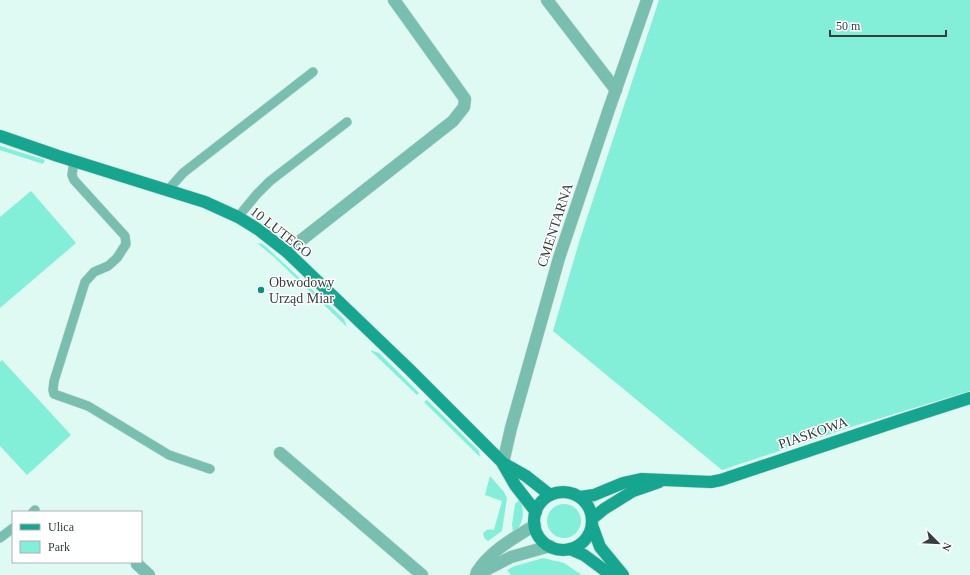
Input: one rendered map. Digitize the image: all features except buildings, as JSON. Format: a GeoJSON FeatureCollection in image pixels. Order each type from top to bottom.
{"type":"FeatureCollection","features":[{"type":"Feature","properties":{"kind":"street"},"geometry":{"type":"LineString","coordinates":[[287,252],[453,121],[464,107],[465,99],[394,0]]}},
{"type":"Feature","properties":{"kind":"street"},"geometry":{"type":"LineString","coordinates":[[547,0],[616,90]]}},
{"type":"Feature","properties":{"kind":"street","name":"CMENTARNA"},"geometry":{"type":"LineString","coordinates":[[503,463],[511,428],[560,258],[647,0]]}},
{"type":"Feature","properties":{"kind":"street","name":"10 LUTEGO"},"geometry":{"type":"LineString","coordinates":[[0,136],[205,202],[238,217],[259,230],[287,252],[404,364],[503,463]]}},
{"type":"Feature","properties":{"kind":"street","name":"PIASKOWA"},"geometry":{"type":"LineString","coordinates":[[580,497],[594,495],[623,483],[641,479],[711,482],[721,480],[970,398]]}},
{"type":"Feature","properties":{"kind":"street"},"geometry":{"type":"LineString","coordinates":[[280,453],[422,575]]}},
{"type":"Feature","properties":{"kind":"street"},"geometry":{"type":"LineString","coordinates":[[503,463],[526,476],[550,495]]}},
{"type":"Feature","properties":{"kind":"street"},"geometry":{"type":"LineString","coordinates":[[503,463],[515,485],[536,512]]}},
{"type":"Feature","properties":{"kind":"street","name":"PIASKOWA"},"geometry":{"type":"LineString","coordinates":[[592,522],[604,509],[633,491],[664,480]]}},
{"type":"Feature","properties":{"kind":"street"},"geometry":{"type":"LineString","coordinates":[[611,575],[584,555],[570,549],[559,549],[550,546],[543,541],[537,534],[535,525],[536,512],[543,500],[550,495],[559,492],[568,492],[577,495],[584,500],[589,508],[600,547],[623,575]]}},
{"type":"Feature","properties":{"kind":"street"},"geometry":{"type":"LineString","coordinates":[[570,549],[584,541],[589,534],[592,522]]}},
{"type":"Feature","properties":{"kind":"street"},"geometry":{"type":"LineString","coordinates":[[476,575],[482,564],[504,545],[535,525]]}},
{"type":"Feature","properties":{"kind":"street"},"geometry":{"type":"LineString","coordinates":[[476,575],[511,557],[550,546]]}},
{"type":"Feature","properties":{"kind":"street"},"geometry":{"type":"LineString","coordinates":[[137,564],[149,575]]}},
{"type":"Feature","properties":{"kind":"lane"},"geometry":{"type":"LineString","coordinates":[[168,190],[183,174],[313,72]]}},
{"type":"Feature","properties":{"kind":"lane"},"geometry":{"type":"LineString","coordinates":[[238,217],[257,194],[270,182],[347,122]]}},
{"type":"Feature","properties":{"kind":"lane"},"geometry":{"type":"LineString","coordinates":[[74,161],[72,175],[74,180],[125,236],[126,244],[117,258],[108,266],[94,272],[86,282],[54,381],[54,394],[88,406],[168,455],[210,469]]}},
{"type":"Feature","properties":{"kind":"lane"},"geometry":{"type":"LineString","coordinates":[[0,538],[12,529]]}},
{"type":"Feature","properties":{"kind":"green space"},"geometry":{"type":"Polygon","coordinates":[[[659,0],[970,0],[970,391],[851,427],[722,470],[553,331],[580,239],[659,0]]]}},
{"type":"Feature","properties":{"kind":"green space"},"geometry":{"type":"Polygon","coordinates":[[[0,146],[45,160],[43,164],[0,150],[0,146]]]}},
{"type":"Feature","properties":{"kind":"green space"},"geometry":{"type":"Polygon","coordinates":[[[31,191],[76,243],[0,308],[0,217],[31,191]]]}},
{"type":"Feature","properties":{"kind":"green space"},"geometry":{"type":"Polygon","coordinates":[[[257,243],[265,246],[344,319],[347,327],[274,257],[257,243]]]}},
{"type":"Feature","properties":{"kind":"green space"},"geometry":{"type":"Polygon","coordinates":[[[370,350],[379,353],[419,393],[417,395],[370,350]]]}},
{"type":"Feature","properties":{"kind":"green space"},"geometry":{"type":"Polygon","coordinates":[[[2,360],[71,435],[27,475],[0,446],[0,362],[2,360]]]}},
{"type":"Feature","properties":{"kind":"green space"},"geometry":{"type":"Polygon","coordinates":[[[427,400],[479,451],[480,457],[424,402],[427,400]]]}},
{"type":"Feature","properties":{"kind":"green space"},"geometry":{"type":"Polygon","coordinates":[[[490,476],[504,492],[507,498],[502,531],[488,541],[485,539],[483,534],[485,531],[494,530],[502,501],[485,495],[490,476]]]}},
{"type":"Feature","properties":{"kind":"green space"},"geometry":{"type":"Polygon","coordinates":[[[520,499],[523,509],[522,518],[517,530],[513,534],[512,525],[515,504],[520,499]]]}},
{"type":"Feature","properties":{"kind":"green space"},"geometry":{"type":"Polygon","coordinates":[[[564,504],[576,509],[581,521],[576,533],[564,538],[552,533],[547,521],[552,509],[564,504]]]}},
{"type":"Feature","properties":{"kind":"green space"},"geometry":{"type":"Polygon","coordinates":[[[543,558],[564,563],[582,575],[511,575],[507,570],[515,566],[543,558]]]}},
{"type":"Feature","properties":{"kind":"place","name":"Obwodowy Urząd Miar"},"geometry":{"type":"Point","coordinates":[261,290]}}]}
